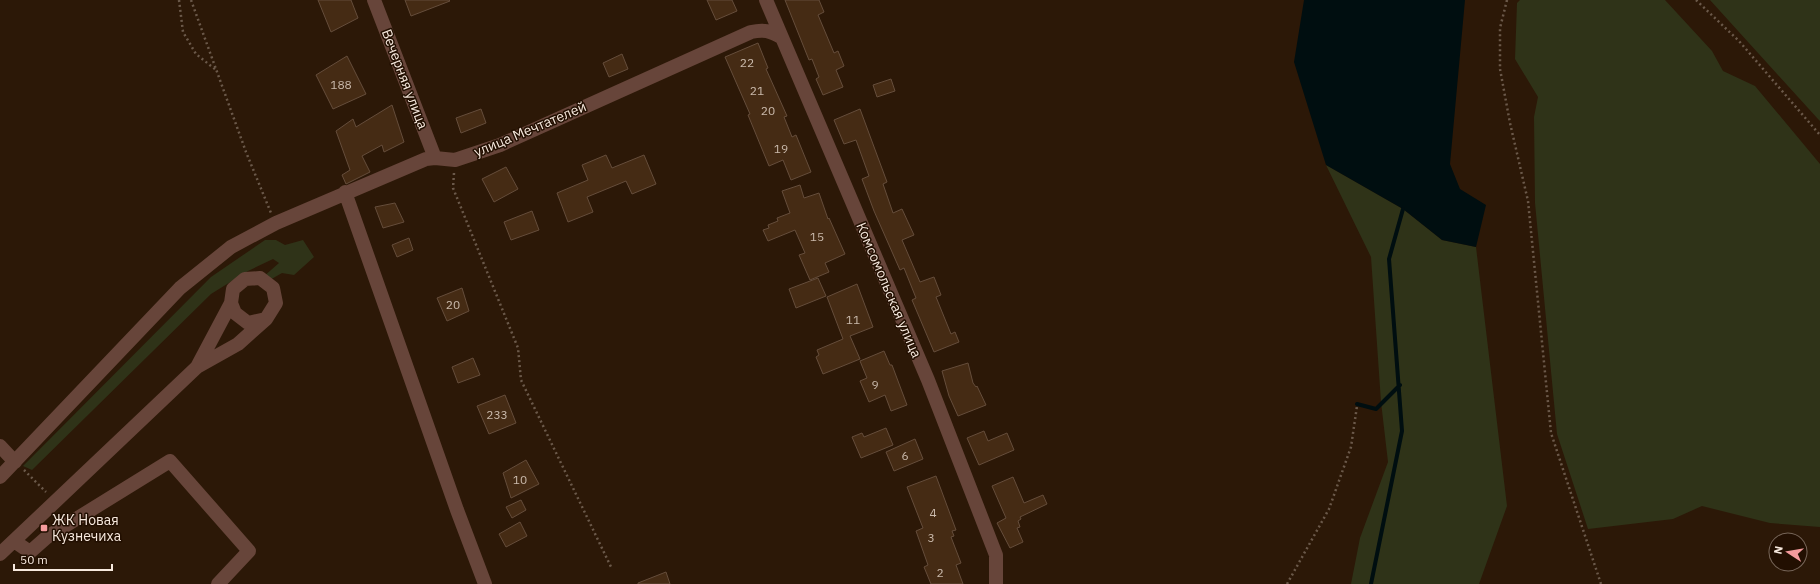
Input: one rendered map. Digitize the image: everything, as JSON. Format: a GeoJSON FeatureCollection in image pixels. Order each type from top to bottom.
{"type":"FeatureCollection","features":[{"type":"Feature","properties":{"kind":"street","name":"Вечерняя улица"},"geometry":{"type":"LineString","coordinates":[[374,0],[435,158]]}},
{"type":"Feature","properties":{"kind":"street"},"geometry":{"type":"LineString","coordinates":[[751,32],[759,22],[766,1]]}},
{"type":"Feature","properties":{"kind":"street","name":"Комсомольская улица"},"geometry":{"type":"LineString","coordinates":[[766,1],[930,387],[996,555],[996,584]]}},
{"type":"Feature","properties":{"kind":"street","name":"улица Мечтателей"},"geometry":{"type":"LineString","coordinates":[[0,477],[180,288],[231,247],[276,223],[345,192],[426,159],[435,158],[455,160],[500,145],[751,32],[762,30],[770,31],[782,37]]}},
{"type":"Feature","properties":{"kind":"street"},"geometry":{"type":"LineString","coordinates":[[345,192],[457,510],[486,584]]}},
{"type":"Feature","properties":{"kind":"street"},"geometry":{"type":"LineString","coordinates":[[0,554],[197,367],[238,344],[266,319],[276,303],[273,288],[260,278],[245,279],[233,289],[230,303],[197,367]]}},
{"type":"Feature","properties":{"kind":"street"},"geometry":{"type":"LineString","coordinates":[[230,303],[235,314],[248,323],[266,319]]}},
{"type":"Feature","properties":{"kind":"street"},"geometry":{"type":"LineString","coordinates":[[0,446],[15,462]]}},
{"type":"Feature","properties":{"kind":"street"},"geometry":{"type":"LineString","coordinates":[[14,541],[30,552],[47,537],[170,461],[249,552],[218,584]]}},
{"type":"Feature","properties":{"kind":"path"},"geometry":{"type":"LineString","coordinates":[[179,0],[183,32],[196,54],[216,70]]}},
{"type":"Feature","properties":{"kind":"path"},"geometry":{"type":"LineString","coordinates":[[191,0],[246,152],[276,223]]}},
{"type":"Feature","properties":{"kind":"path"},"geometry":{"type":"LineString","coordinates":[[1507,0],[1500,28],[1500,69],[1510,123],[1528,201],[1551,433],[1601,584]]}},
{"type":"Feature","properties":{"kind":"path"},"geometry":{"type":"LineString","coordinates":[[1696,0],[1739,41],[1820,135]]}},
{"type":"Feature","properties":{"kind":"path"},"geometry":{"type":"LineString","coordinates":[[455,160],[453,188],[518,348],[521,380],[612,569]]}},
{"type":"Feature","properties":{"kind":"path"},"geometry":{"type":"LineString","coordinates":[[1287,584],[1329,509],[1351,447],[1357,406]]}},
{"type":"Feature","properties":{"kind":"path"},"geometry":{"type":"LineString","coordinates":[[15,462],[46,490],[47,495]]}},
{"type":"Feature","properties":{"kind":"green space"},"geometry":{"type":"Polygon","coordinates":[[[1520,0],[1665,0],[1712,51],[1723,71],[1755,86],[1820,164],[1820,527],[1770,523],[1702,506],[1673,519],[1588,529],[1557,434],[1535,203],[1534,117],[1538,97],[1515,59],[1517,3],[1520,0]]]}},
{"type":"Feature","properties":{"kind":"green space"},"geometry":{"type":"Polygon","coordinates":[[[1710,0],[1820,0],[1820,121],[1818,119],[1710,0]]]}},
{"type":"Feature","properties":{"kind":"green space"},"geometry":{"type":"Polygon","coordinates":[[[1326,165],[1403,209],[1442,240],[1476,247],[1507,506],[1479,584],[1351,584],[1360,538],[1388,462],[1381,402],[1371,257],[1326,165]]]}},
{"type":"Feature","properties":{"kind":"green space"},"geometry":{"type":"Polygon","coordinates":[[[265,240],[276,240],[285,245],[303,240],[314,257],[294,275],[282,273],[268,281],[263,277],[279,263],[273,259],[248,271],[211,294],[32,470],[23,466],[211,277],[265,240]]]}},
{"type":"Feature","properties":{"kind":"shaded area"},"geometry":{"type":"Polygon","coordinates":[[[1304,0],[1465,0],[1450,164],[1460,189],[1486,205],[1476,247],[1442,240],[1403,209],[1326,165],[1294,62],[1304,0]]]}},
{"type":"Feature","properties":{"kind":"building"},"geometry":{"type":"Polygon","coordinates":[[[318,0],[351,0],[358,18],[331,32],[318,0]]]}},
{"type":"Feature","properties":{"kind":"building"},"geometry":{"type":"Polygon","coordinates":[[[405,0],[449,0],[450,1],[411,16],[405,0]]]}},
{"type":"Feature","properties":{"kind":"building"},"geometry":{"type":"Polygon","coordinates":[[[707,0],[732,0],[737,11],[716,20],[707,0]]]}},
{"type":"Feature","properties":{"kind":"building"},"geometry":{"type":"Polygon","coordinates":[[[785,0],[819,0],[824,12],[818,15],[834,53],[838,51],[844,66],[836,70],[843,87],[823,95],[816,79],[819,77],[812,59],[809,60],[785,0]]]}},
{"type":"Feature","properties":{"kind":"building"},"geometry":{"type":"Polygon","coordinates":[[[758,43],[768,68],[766,69],[787,116],[784,117],[792,137],[796,135],[811,172],[791,180],[783,160],[769,166],[748,115],[750,114],[725,57],[758,43]]]}},
{"type":"Feature","properties":{"kind":"building"},"geometry":{"type":"Polygon","coordinates":[[[622,54],[628,69],[609,77],[603,63],[622,54]]]}},
{"type":"Feature","properties":{"kind":"building"},"geometry":{"type":"Polygon","coordinates":[[[347,56],[366,94],[333,109],[316,75],[347,56]]]}},
{"type":"Feature","properties":{"kind":"building"},"geometry":{"type":"Polygon","coordinates":[[[891,79],[895,91],[877,97],[873,85],[891,79]]]}},
{"type":"Feature","properties":{"kind":"building"},"geometry":{"type":"Polygon","coordinates":[[[392,105],[404,142],[384,152],[382,145],[362,156],[370,172],[346,184],[342,175],[350,170],[336,131],[353,119],[356,127],[392,105]]]}},
{"type":"Feature","properties":{"kind":"building"},"geometry":{"type":"Polygon","coordinates":[[[481,109],[486,123],[461,133],[456,118],[481,109]]]}},
{"type":"Feature","properties":{"kind":"building"},"geometry":{"type":"Polygon","coordinates":[[[860,109],[887,182],[883,184],[893,213],[902,209],[914,235],[902,240],[920,282],[934,277],[941,295],[936,297],[951,334],[955,332],[959,342],[934,352],[912,300],[916,298],[904,268],[900,270],[874,211],[862,179],[869,176],[856,140],[844,144],[834,120],[860,109]]]}},
{"type":"Feature","properties":{"kind":"building"},"geometry":{"type":"Polygon","coordinates":[[[606,155],[612,168],[644,155],[656,184],[632,194],[626,181],[587,197],[593,212],[568,222],[557,193],[588,180],[582,165],[606,155]]]}},
{"type":"Feature","properties":{"kind":"building"},"geometry":{"type":"Polygon","coordinates":[[[506,167],[518,189],[494,202],[482,179],[506,167]]]}},
{"type":"Feature","properties":{"kind":"building"},"geometry":{"type":"Polygon","coordinates":[[[800,185],[804,198],[819,193],[828,219],[829,218],[845,254],[825,263],[829,272],[810,280],[799,255],[805,253],[795,230],[768,241],[763,230],[769,228],[768,225],[778,221],[777,218],[790,213],[782,191],[800,185]]]}},
{"type":"Feature","properties":{"kind":"building"},"geometry":{"type":"Polygon","coordinates":[[[395,203],[404,222],[383,228],[375,207],[395,203]]]}},
{"type":"Feature","properties":{"kind":"building"},"geometry":{"type":"Polygon","coordinates":[[[532,211],[539,230],[511,240],[504,222],[532,211]]]}},
{"type":"Feature","properties":{"kind":"building"},"geometry":{"type":"Polygon","coordinates":[[[409,238],[413,250],[397,257],[392,245],[409,238]]]}},
{"type":"Feature","properties":{"kind":"building"},"geometry":{"type":"Polygon","coordinates":[[[818,278],[826,296],[796,308],[789,289],[818,278]]]}},
{"type":"Feature","properties":{"kind":"building"},"geometry":{"type":"Polygon","coordinates":[[[857,284],[873,327],[850,336],[860,359],[823,374],[816,357],[819,355],[817,350],[843,339],[827,297],[857,284]]]}},
{"type":"Feature","properties":{"kind":"building"},"geometry":{"type":"Polygon","coordinates":[[[462,288],[469,311],[447,321],[437,298],[462,288]]]}},
{"type":"Feature","properties":{"kind":"building"},"geometry":{"type":"Polygon","coordinates":[[[884,351],[890,365],[892,365],[907,405],[891,411],[885,395],[869,402],[860,381],[867,378],[860,361],[884,351]]]}},
{"type":"Feature","properties":{"kind":"building"},"geometry":{"type":"Polygon","coordinates":[[[473,358],[480,375],[458,383],[452,367],[473,358]]]}},
{"type":"Feature","properties":{"kind":"building"},"geometry":{"type":"Polygon","coordinates":[[[968,363],[973,383],[976,387],[977,386],[986,405],[958,416],[949,396],[942,371],[968,363]]]}},
{"type":"Feature","properties":{"kind":"building"},"geometry":{"type":"Polygon","coordinates":[[[505,395],[516,423],[489,434],[477,406],[505,395]]]}},
{"type":"Feature","properties":{"kind":"building"},"geometry":{"type":"Polygon","coordinates":[[[886,428],[893,445],[861,458],[852,437],[862,433],[864,437],[886,428]]]}},
{"type":"Feature","properties":{"kind":"building"},"geometry":{"type":"Polygon","coordinates":[[[984,431],[988,441],[1007,433],[1014,450],[979,465],[967,438],[984,431]]]}},
{"type":"Feature","properties":{"kind":"building"},"geometry":{"type":"Polygon","coordinates":[[[915,439],[923,459],[894,471],[886,452],[915,439]]]}},
{"type":"Feature","properties":{"kind":"building"},"geometry":{"type":"Polygon","coordinates":[[[526,460],[539,484],[511,498],[503,473],[526,460]]]}},
{"type":"Feature","properties":{"kind":"building"},"geometry":{"type":"Polygon","coordinates":[[[936,476],[956,530],[952,531],[954,536],[951,537],[961,563],[956,565],[963,584],[931,584],[924,567],[928,565],[916,531],[923,528],[907,487],[936,476]]]}},
{"type":"Feature","properties":{"kind":"building"},"geometry":{"type":"Polygon","coordinates":[[[1013,477],[1024,503],[1043,495],[1047,504],[1020,517],[1021,519],[1018,521],[1020,527],[1017,528],[1023,542],[1010,548],[997,523],[1006,518],[992,486],[1013,477]]]}},
{"type":"Feature","properties":{"kind":"building"},"geometry":{"type":"Polygon","coordinates":[[[521,500],[526,510],[512,518],[506,507],[521,500]]]}},
{"type":"Feature","properties":{"kind":"building"},"geometry":{"type":"Polygon","coordinates":[[[520,522],[527,536],[506,547],[499,534],[520,522]]]}},
{"type":"Feature","properties":{"kind":"building"},"geometry":{"type":"Polygon","coordinates":[[[666,572],[670,584],[638,584],[638,583],[666,572]]]}},
{"type":"Feature","properties":{"kind":"waterway"},"geometry":{"type":"LineString","coordinates":[[1371,584],[1402,431],[1389,259],[1403,209]]}},
{"type":"Feature","properties":{"kind":"waterway"},"geometry":{"type":"LineString","coordinates":[[1357,404],[1376,409],[1400,385]]}},
{"type":"Feature","properties":{"kind":"place","name":"ЖК Новая Кузнечиха"},"geometry":{"type":"Point","coordinates":[44,528]}}]}
